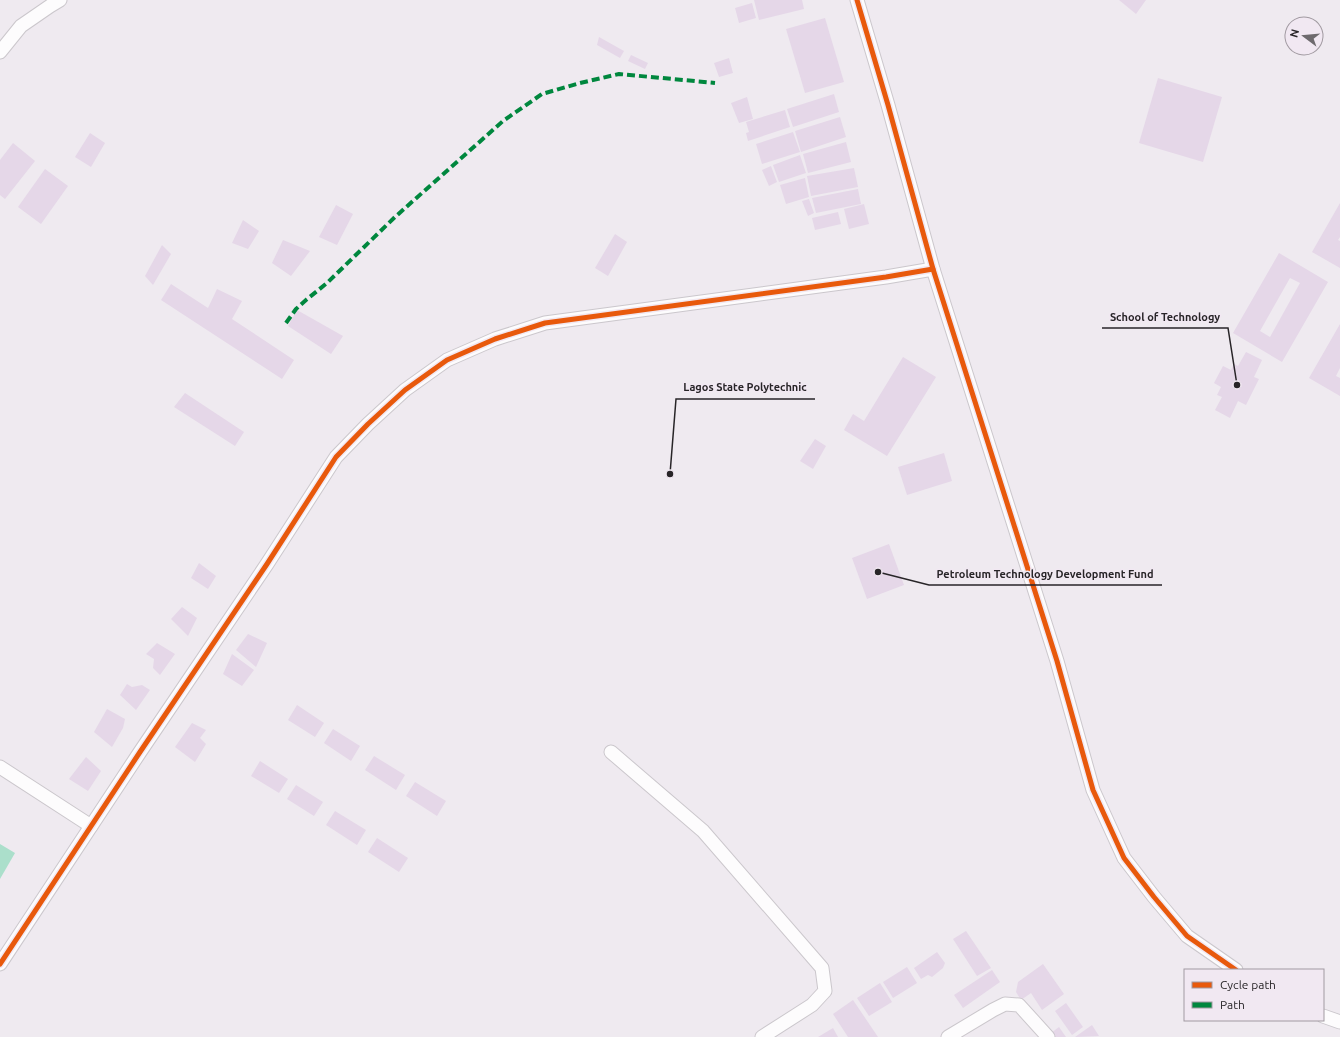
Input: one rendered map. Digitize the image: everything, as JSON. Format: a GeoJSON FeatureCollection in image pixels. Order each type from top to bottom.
{"type":"FeatureCollection","features":[{"type":"Feature","properties":{"kind":"street"},"geometry":{"type":"LineString","coordinates":[[0,52],[22,26],[60,0]]}},
{"type":"Feature","properties":{"kind":"street"},"geometry":{"type":"LineString","coordinates":[[857,0],[895,128],[933,269],[1057,661],[1093,790],[1124,858],[1154,898],[1187,936],[1235,969]]}},
{"type":"Feature","properties":{"kind":"street"},"geometry":{"type":"LineString","coordinates":[[0,964],[267,564],[336,457],[368,424],[405,390],[447,360],[495,339],[545,323],[886,278],[933,269]]}},
{"type":"Feature","properties":{"kind":"street"},"geometry":{"type":"LineString","coordinates":[[612,752],[703,831],[822,968],[824,991],[812,1005],[762,1037]]}},
{"type":"Feature","properties":{"kind":"street"},"geometry":{"type":"LineString","coordinates":[[0,766],[91,826]]}},
{"type":"Feature","properties":{"kind":"street"},"geometry":{"type":"LineString","coordinates":[[948,1037],[1005,1004],[1019,1005],[1048,1037]]}},
{"type":"Feature","properties":{"kind":"street"},"geometry":{"type":"LineString","coordinates":[[1324,1016],[1340,1022]]}},
{"type":"Feature","properties":{"kind":"green space"},"geometry":{"type":"Polygon","coordinates":[[[0,844],[15,853],[0,879],[0,844]]]}},
{"type":"Feature","properties":{"kind":"building"},"geometry":{"type":"Polygon","coordinates":[[[754,0],[802,0],[804,9],[759,20],[754,0]]]}},
{"type":"Feature","properties":{"kind":"building"},"geometry":{"type":"Polygon","coordinates":[[[1119,0],[1146,0],[1136,14],[1119,0]]]}},
{"type":"Feature","properties":{"kind":"building"},"geometry":{"type":"Polygon","coordinates":[[[752,3],[756,18],[739,23],[735,8],[752,3]]]}},
{"type":"Feature","properties":{"kind":"building"},"geometry":{"type":"Polygon","coordinates":[[[825,18],[844,82],[805,93],[786,29],[825,18]]]}},
{"type":"Feature","properties":{"kind":"building"},"geometry":{"type":"Polygon","coordinates":[[[599,37],[624,51],[620,58],[597,45],[599,37]]]}},
{"type":"Feature","properties":{"kind":"building"},"geometry":{"type":"Polygon","coordinates":[[[631,55],[648,63],[645,69],[628,61],[631,55]]]}},
{"type":"Feature","properties":{"kind":"building"},"geometry":{"type":"Polygon","coordinates":[[[729,58],[733,73],[719,77],[714,63],[729,58]]]}},
{"type":"Feature","properties":{"kind":"building"},"geometry":{"type":"Polygon","coordinates":[[[1158,78],[1222,97],[1203,162],[1139,143],[1158,78]]]}},
{"type":"Feature","properties":{"kind":"building"},"geometry":{"type":"Polygon","coordinates":[[[834,94],[839,112],[793,127],[787,109],[834,94]]]}},
{"type":"Feature","properties":{"kind":"building"},"geometry":{"type":"Polygon","coordinates":[[[747,97],[753,119],[739,123],[731,103],[747,97]]]}},
{"type":"Feature","properties":{"kind":"building"},"geometry":{"type":"Polygon","coordinates":[[[785,110],[790,127],[748,141],[746,133],[749,132],[746,122],[785,110]]]}},
{"type":"Feature","properties":{"kind":"building"},"geometry":{"type":"Polygon","coordinates":[[[840,117],[846,137],[801,152],[795,131],[840,117]]]}},
{"type":"Feature","properties":{"kind":"building"},"geometry":{"type":"Polygon","coordinates":[[[793,132],[800,152],[762,164],[756,144],[793,132]]]}},
{"type":"Feature","properties":{"kind":"building"},"geometry":{"type":"Polygon","coordinates":[[[90,133],[105,143],[91,167],[75,157],[90,133]]]}},
{"type":"Feature","properties":{"kind":"building"},"geometry":{"type":"Polygon","coordinates":[[[846,142],[851,162],[808,173],[803,154],[846,142]]]}},
{"type":"Feature","properties":{"kind":"building"},"geometry":{"type":"Polygon","coordinates":[[[13,143],[35,161],[5,199],[0,195],[0,160],[13,143]]]}},
{"type":"Feature","properties":{"kind":"building"},"geometry":{"type":"Polygon","coordinates":[[[800,155],[806,173],[779,182],[773,165],[800,155]]]}},
{"type":"Feature","properties":{"kind":"building"},"geometry":{"type":"Polygon","coordinates":[[[771,166],[777,182],[769,186],[762,170],[771,166]]]}},
{"type":"Feature","properties":{"kind":"building"},"geometry":{"type":"Polygon","coordinates":[[[854,168],[858,187],[811,196],[807,176],[854,168]]]}},
{"type":"Feature","properties":{"kind":"building"},"geometry":{"type":"Polygon","coordinates":[[[45,169],[68,186],[41,224],[18,207],[45,169]]]}},
{"type":"Feature","properties":{"kind":"building"},"geometry":{"type":"Polygon","coordinates":[[[805,178],[809,197],[786,204],[780,185],[805,178]]]}},
{"type":"Feature","properties":{"kind":"building"},"geometry":{"type":"Polygon","coordinates":[[[858,189],[861,204],[816,213],[812,198],[858,189]]]}},
{"type":"Feature","properties":{"kind":"building"},"geometry":{"type":"Polygon","coordinates":[[[809,199],[814,213],[808,216],[802,201],[809,199]]]}},
{"type":"Feature","properties":{"kind":"building"},"geometry":{"type":"Polygon","coordinates":[[[1340,203],[1340,237],[1338,240],[1340,241],[1340,268],[1312,252],[1340,203]]]}},
{"type":"Feature","properties":{"kind":"building"},"geometry":{"type":"Polygon","coordinates":[[[864,204],[869,224],[849,229],[844,209],[864,204]]]}},
{"type":"Feature","properties":{"kind":"building"},"geometry":{"type":"Polygon","coordinates":[[[336,205],[353,214],[337,245],[319,237],[336,205]]]}},
{"type":"Feature","properties":{"kind":"building"},"geometry":{"type":"Polygon","coordinates":[[[838,212],[841,224],[815,230],[812,218],[838,212]]]}},
{"type":"Feature","properties":{"kind":"building"},"geometry":{"type":"Polygon","coordinates":[[[243,220],[259,231],[248,249],[232,243],[243,220]]]}},
{"type":"Feature","properties":{"kind":"building"},"geometry":{"type":"Polygon","coordinates":[[[615,234],[627,242],[608,276],[595,268],[615,234]]]}},
{"type":"Feature","properties":{"kind":"building"},"geometry":{"type":"Polygon","coordinates":[[[283,240],[310,251],[291,276],[272,263],[283,240]]]}},
{"type":"Feature","properties":{"kind":"building"},"geometry":{"type":"Polygon","coordinates":[[[162,245],[171,254],[153,285],[145,276],[162,245]]]}},
{"type":"Feature","properties":{"kind":"building"},"geometry":{"type":"Polygon","coordinates":[[[1279,253],[1328,282],[1282,362],[1233,333],[1279,253]],[[1290,278],[1260,331],[1270,337],[1300,283],[1290,278]]]}},
{"type":"Feature","properties":{"kind":"building"},"geometry":{"type":"Polygon","coordinates":[[[171,284],[208,308],[217,289],[242,301],[232,319],[294,360],[282,379],[161,300],[171,284]]]}},
{"type":"Feature","properties":{"kind":"building"},"geometry":{"type":"Polygon","coordinates":[[[297,310],[343,336],[331,354],[288,326],[297,310]]]}},
{"type":"Feature","properties":{"kind":"building"},"geometry":{"type":"Polygon","coordinates":[[[1340,324],[1340,368],[1336,376],[1340,378],[1340,396],[1309,378],[1340,324]]]}},
{"type":"Feature","properties":{"kind":"building"},"geometry":{"type":"Polygon","coordinates":[[[1246,352],[1262,360],[1254,377],[1259,379],[1246,405],[1238,401],[1230,418],[1215,410],[1222,397],[1217,395],[1221,387],[1214,383],[1223,366],[1231,370],[1234,364],[1238,366],[1246,352]]]}},
{"type":"Feature","properties":{"kind":"building"},"geometry":{"type":"Polygon","coordinates":[[[903,357],[936,377],[887,456],[844,430],[853,414],[864,421],[903,357]]]}},
{"type":"Feature","properties":{"kind":"building"},"geometry":{"type":"Polygon","coordinates":[[[185,393],[244,432],[235,446],[174,407],[185,393]]]}},
{"type":"Feature","properties":{"kind":"building"},"geometry":{"type":"Polygon","coordinates":[[[815,439],[826,446],[813,469],[800,461],[815,439]]]}},
{"type":"Feature","properties":{"kind":"building"},"geometry":{"type":"Polygon","coordinates":[[[944,453],[952,481],[907,495],[898,467],[944,453]]]}},
{"type":"Feature","properties":{"kind":"building"},"geometry":{"type":"Polygon","coordinates":[[[889,544],[904,585],[867,599],[852,558],[889,544]]]}},
{"type":"Feature","properties":{"kind":"building"},"geometry":{"type":"Polygon","coordinates":[[[199,563],[216,576],[208,589],[191,578],[199,563]]]}},
{"type":"Feature","properties":{"kind":"building"},"geometry":{"type":"Polygon","coordinates":[[[182,607],[197,618],[188,636],[171,619],[182,607]]]}},
{"type":"Feature","properties":{"kind":"building"},"geometry":{"type":"Polygon","coordinates":[[[248,634],[267,643],[256,667],[236,650],[248,634]]]}},
{"type":"Feature","properties":{"kind":"building"},"geometry":{"type":"Polygon","coordinates":[[[157,643],[175,654],[160,675],[153,668],[154,659],[146,654],[157,643]]]}},
{"type":"Feature","properties":{"kind":"building"},"geometry":{"type":"Polygon","coordinates":[[[232,654],[254,670],[242,686],[223,674],[232,654]]]}},
{"type":"Feature","properties":{"kind":"building"},"geometry":{"type":"Polygon","coordinates":[[[127,684],[132,687],[142,685],[150,690],[136,710],[120,695],[127,684]]]}},
{"type":"Feature","properties":{"kind":"building"},"geometry":{"type":"Polygon","coordinates":[[[297,705],[324,723],[315,737],[288,720],[297,705]]]}},
{"type":"Feature","properties":{"kind":"building"},"geometry":{"type":"Polygon","coordinates":[[[107,709],[125,719],[123,728],[112,747],[94,732],[107,709]]]}},
{"type":"Feature","properties":{"kind":"building"},"geometry":{"type":"Polygon","coordinates":[[[192,723],[206,730],[200,738],[206,744],[195,762],[175,747],[192,723]]]}},
{"type":"Feature","properties":{"kind":"building"},"geometry":{"type":"Polygon","coordinates":[[[333,729],[360,746],[351,761],[324,743],[333,729]]]}},
{"type":"Feature","properties":{"kind":"building"},"geometry":{"type":"Polygon","coordinates":[[[374,756],[405,775],[396,790],[365,770],[374,756]]]}},
{"type":"Feature","properties":{"kind":"building"},"geometry":{"type":"Polygon","coordinates":[[[86,757],[101,771],[88,791],[69,779],[86,757]]]}},
{"type":"Feature","properties":{"kind":"building"},"geometry":{"type":"Polygon","coordinates":[[[260,761],[288,779],[279,793],[251,776],[260,761]]]}},
{"type":"Feature","properties":{"kind":"building"},"geometry":{"type":"Polygon","coordinates":[[[415,782],[446,801],[437,816],[406,796],[415,782]]]}},
{"type":"Feature","properties":{"kind":"building"},"geometry":{"type":"Polygon","coordinates":[[[296,785],[323,802],[314,816],[287,799],[296,785]]]}},
{"type":"Feature","properties":{"kind":"building"},"geometry":{"type":"Polygon","coordinates":[[[335,811],[366,830],[357,845],[326,825],[335,811]]]}},
{"type":"Feature","properties":{"kind":"building"},"geometry":{"type":"Polygon","coordinates":[[[377,838],[408,858],[399,872],[368,852],[377,838]]]}},
{"type":"Feature","properties":{"kind":"building"},"geometry":{"type":"Polygon","coordinates":[[[966,931],[991,968],[977,976],[953,939],[966,931]]]}},
{"type":"Feature","properties":{"kind":"building"},"geometry":{"type":"Polygon","coordinates":[[[937,952],[945,963],[943,968],[932,977],[928,975],[921,979],[914,968],[937,952]]]}},
{"type":"Feature","properties":{"kind":"building"},"geometry":{"type":"Polygon","coordinates":[[[1043,964],[1064,994],[1042,1010],[1031,993],[1021,1000],[1016,992],[1018,982],[1043,964]]]}},
{"type":"Feature","properties":{"kind":"building"},"geometry":{"type":"Polygon","coordinates":[[[907,967],[917,983],[893,998],[883,982],[907,967]]]}},
{"type":"Feature","properties":{"kind":"building"},"geometry":{"type":"Polygon","coordinates":[[[992,970],[1000,982],[963,1008],[954,995],[992,970]]]}},
{"type":"Feature","properties":{"kind":"building"},"geometry":{"type":"Polygon","coordinates":[[[880,983],[892,1002],[869,1016],[857,998],[880,983]]]}},
{"type":"Feature","properties":{"kind":"building"},"geometry":{"type":"Polygon","coordinates":[[[853,1000],[878,1037],[848,1037],[833,1014],[853,1000]]]}},
{"type":"Feature","properties":{"kind":"building"},"geometry":{"type":"Polygon","coordinates":[[[1066,1003],[1083,1027],[1072,1035],[1055,1011],[1066,1003]]]}},
{"type":"Feature","properties":{"kind":"building"},"geometry":{"type":"Polygon","coordinates":[[[1092,1025],[1099,1036],[1075,1037],[1092,1025]]]}},
{"type":"Feature","properties":{"kind":"building"},"geometry":{"type":"Polygon","coordinates":[[[1059,1027],[1066,1037],[1054,1037],[1051,1033],[1059,1027]]]}},
{"type":"Feature","properties":{"kind":"building"},"geometry":{"type":"Polygon","coordinates":[[[833,1028],[838,1037],[818,1037],[833,1028]]]}},
{"type":"Feature","properties":{"kind":"marked path"},"geometry":{"type":"LineString","coordinates":[[286,323],[296,309],[327,283],[395,217],[503,121],[542,94],[619,74],[715,83]]}},
{"type":"Feature","properties":{"kind":"cycle path"},"geometry":{"type":"LineString","coordinates":[[857,0],[888,105],[933,269],[1057,661],[1093,790],[1124,858],[1154,897],[1187,936],[1235,969]]}},
{"type":"Feature","properties":{"kind":"cycle path"},"geometry":{"type":"LineString","coordinates":[[0,964],[140,752],[267,564],[336,457],[368,424],[405,390],[447,360],[495,339],[545,323],[886,277],[933,269]]}},
{"type":"Feature","properties":{"kind":"place","name":"School of Technology"},"geometry":{"type":"Point","coordinates":[1237,385]}},
{"type":"Feature","properties":{"kind":"place","name":"Lagos State Polytechnic"},"geometry":{"type":"Point","coordinates":[670,474]}},
{"type":"Feature","properties":{"kind":"place","name":"Petroleum Technology Development Fund"},"geometry":{"type":"Point","coordinates":[878,572]}}]}
